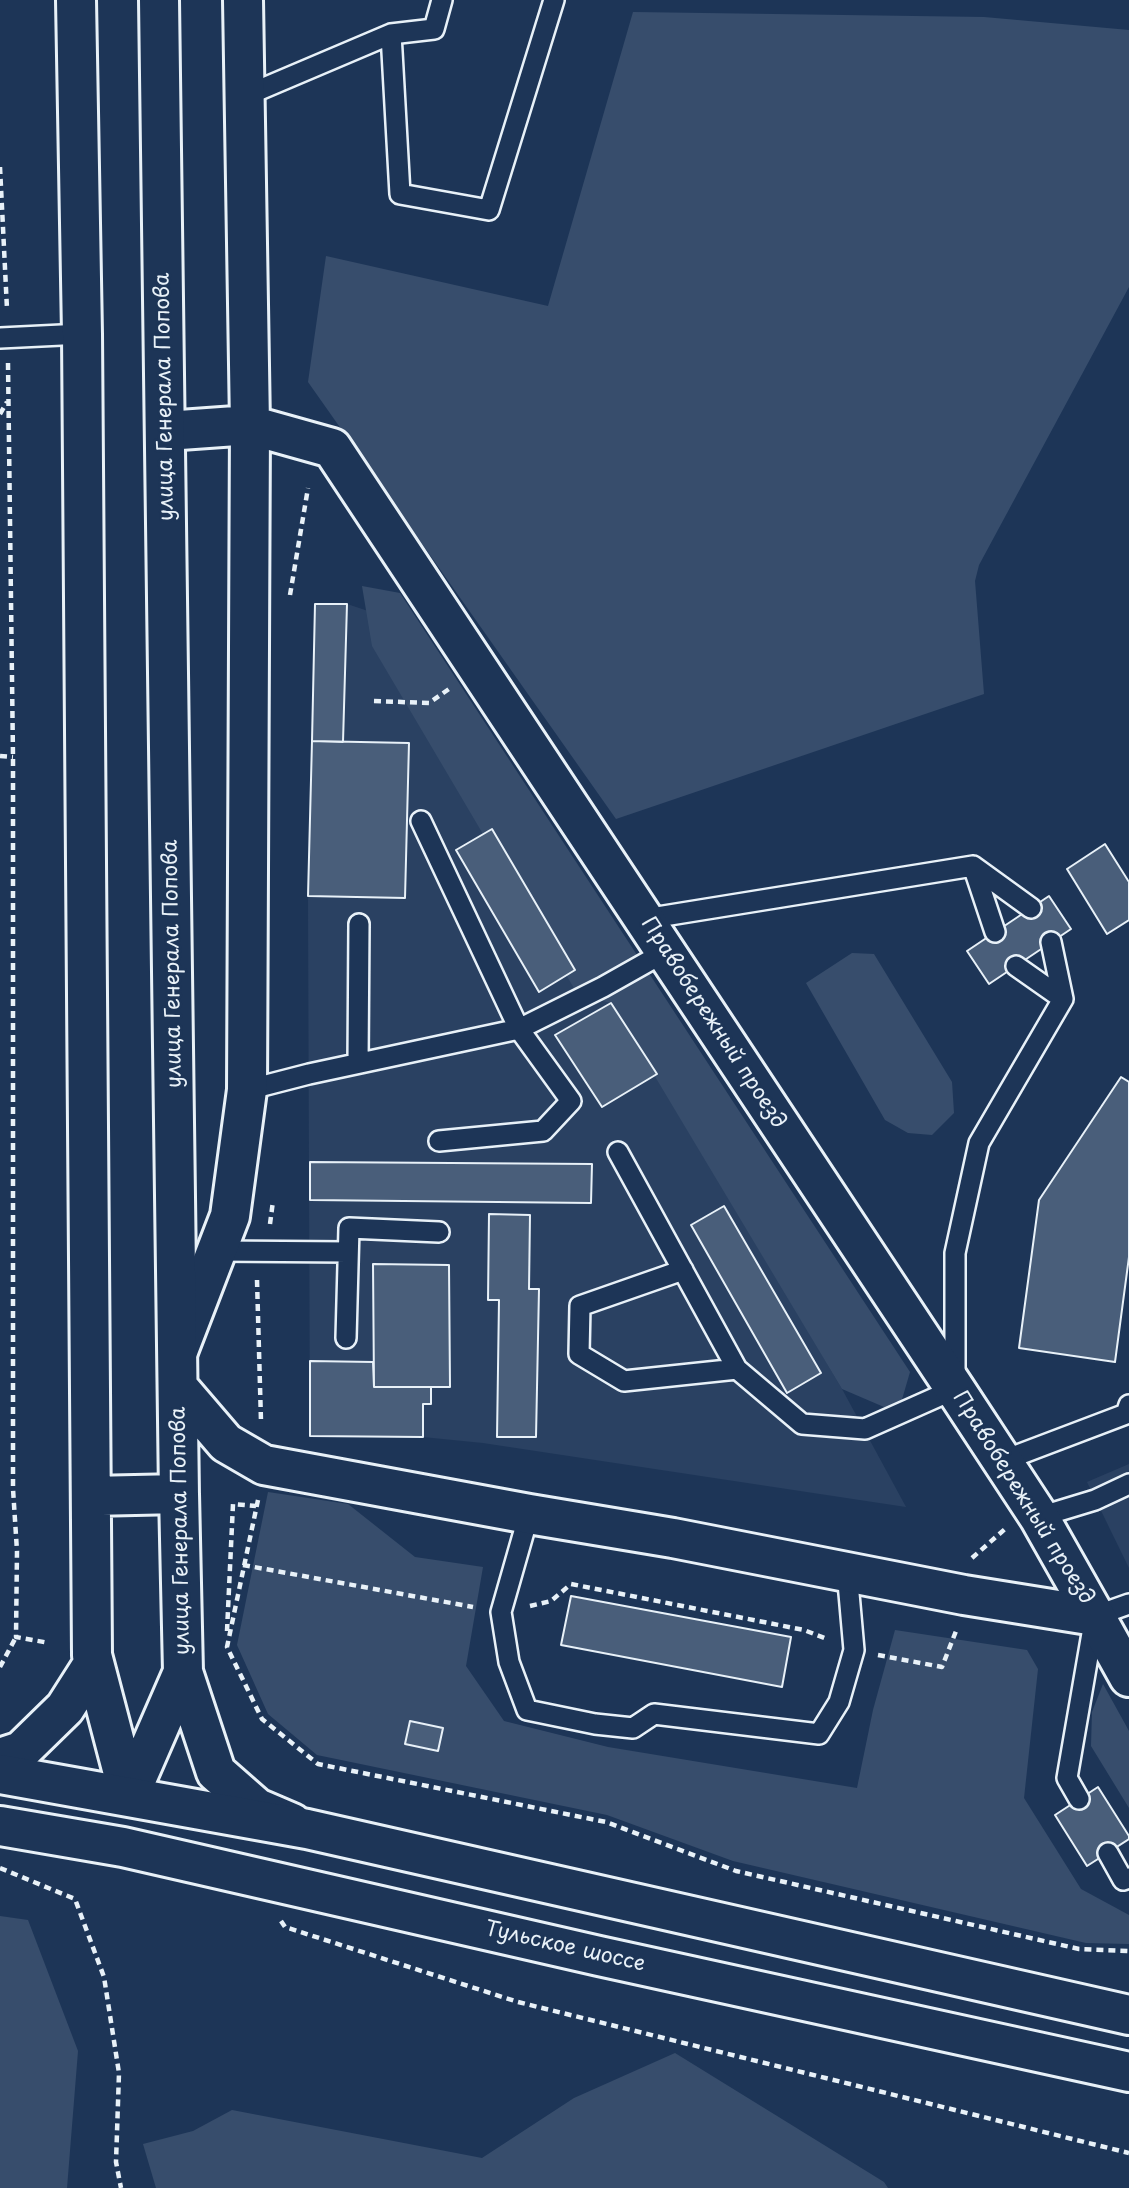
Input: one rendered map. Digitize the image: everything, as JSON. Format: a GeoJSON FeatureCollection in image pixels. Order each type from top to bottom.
{"type":"FeatureCollection","features":[{"type":"Feature","properties":{"kind":"main road"},"geometry":{"type":"LineString","coordinates":[[75,0],[82,334],[93,1664],[129,1796],[123,1847]]}},
{"type":"Feature","properties":{"kind":"main road","name":"улица Генерала Попова"},"geometry":{"type":"LineString","coordinates":[[129,1796],[183,1672],[159,0]]}},
{"type":"Feature","properties":{"kind":"main road"},"geometry":{"type":"LineString","coordinates":[[243,0],[250,425],[247,1090],[230,1216],[178,1369],[226,1443],[264,1465],[673,1538],[964,1595],[1112,1610]]}},
{"type":"Feature","properties":{"kind":"main road","name":"Правобережный проезд"},"geometry":{"type":"LineString","coordinates":[[166,431],[250,425],[332,448],[1036,1512],[1112,1610],[1129,1677]]}},
{"type":"Feature","properties":{"kind":"main road"},"geometry":{"type":"LineString","coordinates":[[91,1496],[179,1493]]}},
{"type":"Feature","properties":{"kind":"main road"},"geometry":{"type":"LineString","coordinates":[[0,1758],[20,1751],[65,1708],[93,1664]]}},
{"type":"Feature","properties":{"kind":"main road"},"geometry":{"type":"LineString","coordinates":[[183,1672],[216,1772],[257,1808],[307,1829]]}},
{"type":"Feature","properties":{"kind":"main road"},"geometry":{"type":"LineString","coordinates":[[0,1774],[307,1829],[1129,2015]]}},
{"type":"Feature","properties":{"kind":"main road","name":"Тульское шоссе"},"geometry":{"type":"LineString","coordinates":[[0,1826],[123,1847],[599,1956],[1129,2072]]}},
{"type":"Feature","properties":{"kind":"lane"},"geometry":{"type":"LineString","coordinates":[[245,96],[391,34],[434,29],[442,0]]}},
{"type":"Feature","properties":{"kind":"lane"},"geometry":{"type":"LineString","coordinates":[[391,34],[400,194],[489,210],[554,0]]}},
{"type":"Feature","properties":{"kind":"lane"},"geometry":{"type":"LineString","coordinates":[[4,338],[82,334]]}},
{"type":"Feature","properties":{"kind":"lane"},"geometry":{"type":"LineString","coordinates":[[421,821],[519,1029],[571,1101],[543,1131],[439,1141]]}},
{"type":"Feature","properties":{"kind":"lane"},"geometry":{"type":"LineString","coordinates":[[973,866],[995,932]]}},
{"type":"Feature","properties":{"kind":"lane"},"geometry":{"type":"LineString","coordinates":[[645,919],[973,866],[1031,908]]}},
{"type":"Feature","properties":{"kind":"lane"},"geometry":{"type":"LineString","coordinates":[[358,1063],[359,923]]}},
{"type":"Feature","properties":{"kind":"lane"},"geometry":{"type":"LineString","coordinates":[[618,1152],[737,1369],[802,1424],[865,1429],[956,1389],[955,1253],[979,1143],[1063,999],[1051,942]]}},
{"type":"Feature","properties":{"kind":"lane"},"geometry":{"type":"LineString","coordinates":[[247,1090],[519,1029],[665,953]]}},
{"type":"Feature","properties":{"kind":"lane"},"geometry":{"type":"LineString","coordinates":[[1016,965],[1063,999]]}},
{"type":"Feature","properties":{"kind":"lane"},"geometry":{"type":"LineString","coordinates":[[346,1338],[349,1228],[439,1232]]}},
{"type":"Feature","properties":{"kind":"lane"},"geometry":{"type":"LineString","coordinates":[[217,1251],[348,1252]]}},
{"type":"Feature","properties":{"kind":"lane"},"geometry":{"type":"LineString","coordinates":[[683,1270],[580,1306],[579,1353],[624,1381],[737,1369]]}},
{"type":"Feature","properties":{"kind":"lane"},"geometry":{"type":"LineString","coordinates":[[1002,1461],[1126,1414],[1129,1405]]}},
{"type":"Feature","properties":{"kind":"lane"},"geometry":{"type":"LineString","coordinates":[[1036,1512],[1095,1500],[1129,1484]]}},
{"type":"Feature","properties":{"kind":"lane"},"geometry":{"type":"LineString","coordinates":[[528,1514],[501,1612],[509,1662],[527,1710],[608,1726],[633,1728],[654,1714],[819,1734],[839,1702],[854,1650],[847,1571]]}},
{"type":"Feature","properties":{"kind":"lane"},"geometry":{"type":"LineString","coordinates":[[1079,1800],[1067,1778],[1112,1610]]}},
{"type":"Feature","properties":{"kind":"lane"},"geometry":{"type":"LineString","coordinates":[[1108,1853],[1123,1880],[1129,1878]]}},
{"type":"Feature","properties":{"kind":"path"},"geometry":{"type":"LineString","coordinates":[[0,167],[8,402],[13,757],[13,1461],[17,1551],[16,1637],[0,1667]]}},
{"type":"Feature","properties":{"kind":"path"},"geometry":{"type":"LineString","coordinates":[[0,414],[8,402]]}},
{"type":"Feature","properties":{"kind":"path"},"geometry":{"type":"LineString","coordinates":[[289,597],[308,488]]}},
{"type":"Feature","properties":{"kind":"path"},"geometry":{"type":"LineString","coordinates":[[374,701],[429,703],[479,669]]}},
{"type":"Feature","properties":{"kind":"path"},"geometry":{"type":"LineString","coordinates":[[0,756],[13,757]]}},
{"type":"Feature","properties":{"kind":"path"},"geometry":{"type":"LineString","coordinates":[[257,1280],[261,1426]]}},
{"type":"Feature","properties":{"kind":"path"},"geometry":{"type":"LineString","coordinates":[[226,1647],[260,1492]]}},
{"type":"Feature","properties":{"kind":"path"},"geometry":{"type":"LineString","coordinates":[[256,1506],[233,1504],[226,1647],[262,1719],[318,1764],[606,1822],[736,1871],[1079,1950],[1129,1951]]}},
{"type":"Feature","properties":{"kind":"path"},"geometry":{"type":"LineString","coordinates":[[243,1565],[501,1612],[551,1601],[571,1584],[804,1630],[854,1650],[942,1667],[956,1630],[972,1558],[1036,1512]]}},
{"type":"Feature","properties":{"kind":"path"},"geometry":{"type":"LineString","coordinates":[[16,1637],[49,1643]]}},
{"type":"Feature","properties":{"kind":"path"},"geometry":{"type":"LineString","coordinates":[[0,1868],[75,1899],[104,1977],[119,2073],[116,2162],[121,2188]]}},
{"type":"Feature","properties":{"kind":"path"},"geometry":{"type":"LineString","coordinates":[[278,1916],[285,1927],[518,2002],[1129,2153]]}},
{"type":"Feature","properties":{"kind":"shaded area"},"geometry":{"type":"Polygon","coordinates":[[[633,12],[984,17],[1129,30],[1129,287],[979,565],[975,581],[984,694],[616,819],[308,382],[326,256],[548,306],[633,12]]]}},
{"type":"Feature","properties":{"kind":"shaded area"},"geometry":{"type":"Polygon","coordinates":[[[362,586],[400,593],[910,1372],[898,1413],[842,1389],[611,1003],[578,995],[372,646],[362,586]]]}},
{"type":"Feature","properties":{"kind":"shaded area"},"geometry":{"type":"Polygon","coordinates":[[[315,604],[347,604],[383,616],[842,1389],[906,1507],[483,1443],[423,1437],[310,1436],[308,896],[315,604]]]}},
{"type":"Feature","properties":{"kind":"shaded area"},"geometry":{"type":"Polygon","coordinates":[[[852,953],[874,954],[952,1082],[954,1113],[932,1135],[908,1133],[885,1120],[806,983],[852,953]]]}},
{"type":"Feature","properties":{"kind":"shaded area"},"geometry":{"type":"Polygon","coordinates":[[[1129,1464],[1129,1568],[1087,1482],[1129,1464]]]}},
{"type":"Feature","properties":{"kind":"shaded area"},"geometry":{"type":"Polygon","coordinates":[[[268,1492],[348,1504],[415,1557],[483,1567],[466,1666],[504,1721],[608,1747],[857,1788],[873,1710],[895,1630],[1027,1650],[1038,1669],[1024,1798],[1081,1889],[1129,1915],[1129,1944],[1086,1943],[733,1861],[607,1815],[317,1755],[268,1714],[237,1645],[268,1492]]]}},
{"type":"Feature","properties":{"kind":"shaded area"},"geometry":{"type":"Polygon","coordinates":[[[1103,1684],[1129,1731],[1129,1808],[1091,1746],[1092,1712],[1103,1684]]]}},
{"type":"Feature","properties":{"kind":"shaded area"},"geometry":{"type":"Polygon","coordinates":[[[0,1916],[28,1920],[78,2051],[67,2188],[0,2188],[0,1916]]]}},
{"type":"Feature","properties":{"kind":"shaded area"},"geometry":{"type":"Polygon","coordinates":[[[675,2053],[884,2182],[888,2188],[156,2188],[143,2144],[193,2131],[232,2110],[482,2158],[574,2098],[675,2053]]]}},
{"type":"Feature","properties":{"kind":"building"},"geometry":{"type":"Polygon","coordinates":[[[315,604],[347,604],[343,742],[312,741],[315,604]]]}},
{"type":"Feature","properties":{"kind":"building"},"geometry":{"type":"Polygon","coordinates":[[[312,741],[409,743],[405,898],[308,896],[312,741]]]}},
{"type":"Feature","properties":{"kind":"building"},"geometry":{"type":"Polygon","coordinates":[[[492,829],[575,970],[539,992],[456,850],[492,829]]]}},
{"type":"Feature","properties":{"kind":"building"},"geometry":{"type":"Polygon","coordinates":[[[1105,844],[1129,882],[1129,920],[1107,934],[1067,869],[1105,844]]]}},
{"type":"Feature","properties":{"kind":"building"},"geometry":{"type":"Polygon","coordinates":[[[1049,896],[1071,929],[989,984],[967,951],[1049,896]]]}},
{"type":"Feature","properties":{"kind":"building"},"geometry":{"type":"Polygon","coordinates":[[[611,1003],[657,1074],[602,1107],[555,1035],[611,1003]]]}},
{"type":"Feature","properties":{"kind":"building"},"geometry":{"type":"Polygon","coordinates":[[[1121,1077],[1129,1082],[1129,1257],[1115,1362],[1019,1348],[1039,1200],[1121,1077]]]}},
{"type":"Feature","properties":{"kind":"building"},"geometry":{"type":"Polygon","coordinates":[[[310,1162],[592,1164],[591,1203],[310,1200],[310,1162]]]}},
{"type":"Feature","properties":{"kind":"building"},"geometry":{"type":"Polygon","coordinates":[[[724,1206],[821,1373],[787,1393],[691,1225],[724,1206]]]}},
{"type":"Feature","properties":{"kind":"building"},"geometry":{"type":"Polygon","coordinates":[[[489,1214],[530,1215],[529,1289],[539,1289],[536,1437],[497,1437],[499,1300],[488,1300],[489,1214]]]}},
{"type":"Feature","properties":{"kind":"building"},"geometry":{"type":"Polygon","coordinates":[[[373,1264],[449,1265],[450,1387],[374,1387],[373,1264]]]}},
{"type":"Feature","properties":{"kind":"building"},"geometry":{"type":"Polygon","coordinates":[[[310,1361],[373,1362],[374,1387],[431,1387],[431,1404],[423,1404],[423,1437],[310,1436],[310,1361]]]}},
{"type":"Feature","properties":{"kind":"building"},"geometry":{"type":"Polygon","coordinates":[[[571,1596],[791,1637],[782,1687],[561,1645],[571,1596]]]}},
{"type":"Feature","properties":{"kind":"building"},"geometry":{"type":"Polygon","coordinates":[[[410,1721],[443,1728],[438,1751],[405,1744],[410,1721]]]}},
{"type":"Feature","properties":{"kind":"building"},"geometry":{"type":"Polygon","coordinates":[[[1098,1787],[1129,1839],[1087,1866],[1055,1815],[1098,1787]]]}}]}
